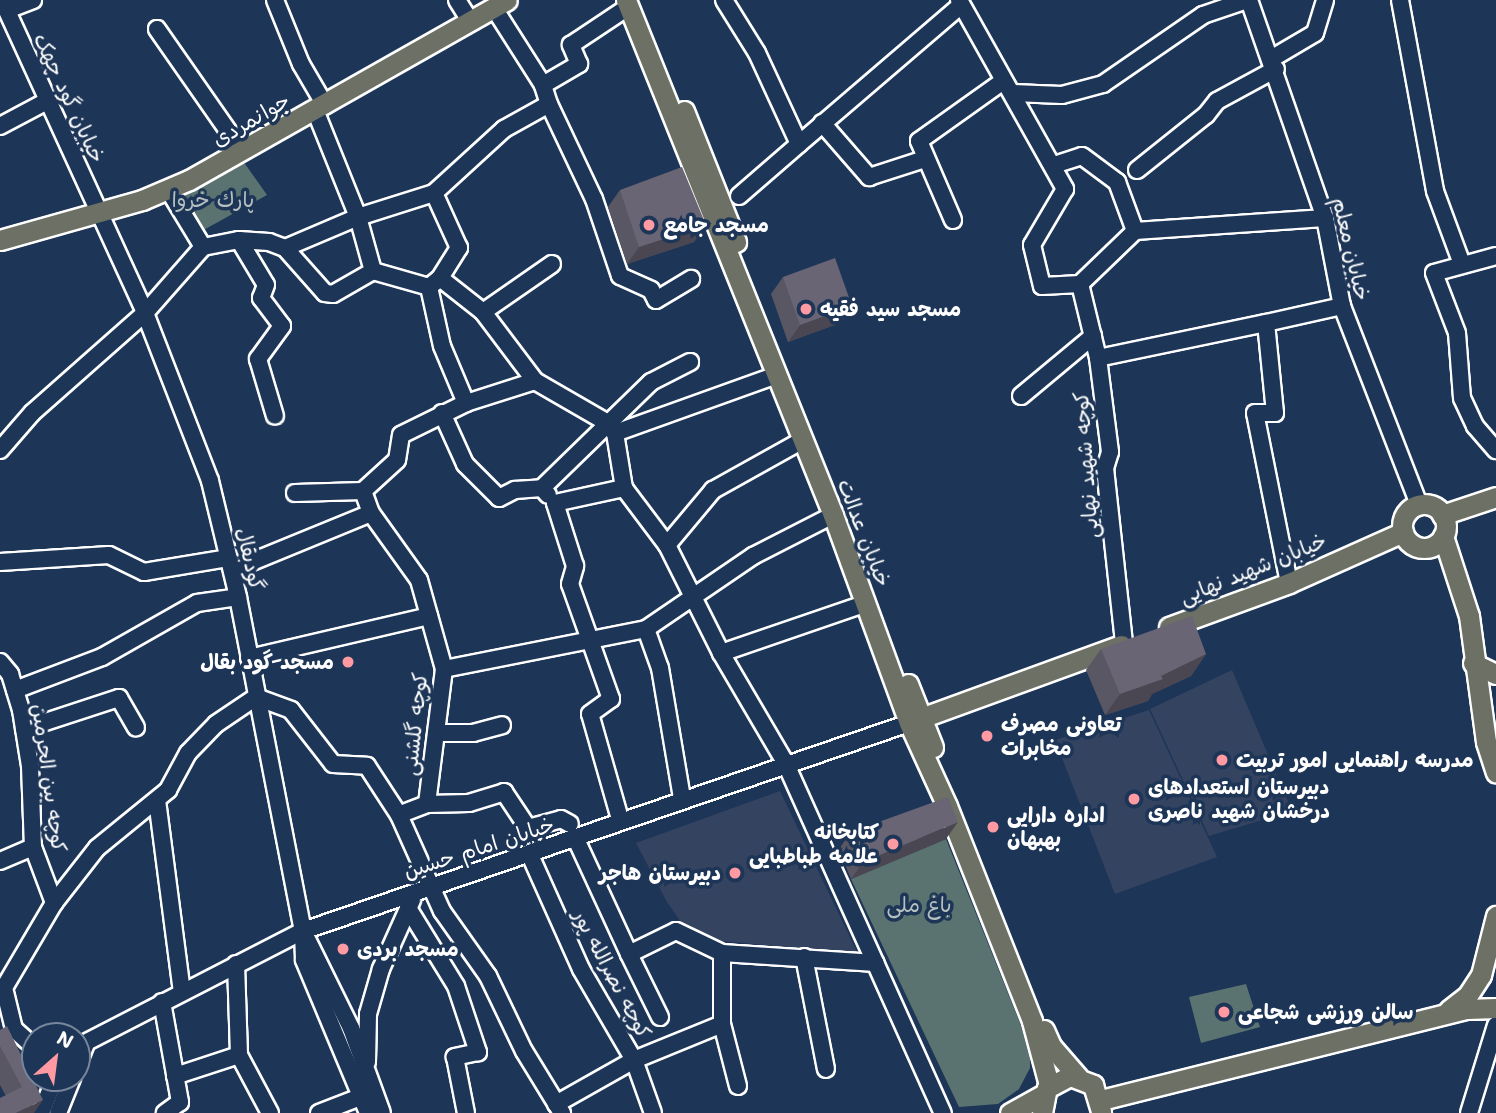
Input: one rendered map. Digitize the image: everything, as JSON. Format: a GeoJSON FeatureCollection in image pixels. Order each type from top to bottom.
{"type":"FeatureCollection","features":[{"type":"Feature","properties":{"kind":"main road","name":"خیابان عدالت"},"geometry":{"type":"LineString","coordinates":[[631,2],[867,603],[1051,1046],[1078,1077],[1093,1085],[1101,1107]]}},
{"type":"Feature","properties":{"kind":"main road","name":"خیابان عدالت"},"geometry":{"type":"LineString","coordinates":[[631,2],[723,203],[749,280],[947,806],[1027,1008],[1045,1098]]}},
{"type":"Feature","properties":{"kind":"main road","name":"جوانمردی"},"geometry":{"type":"LineString","coordinates":[[0,240],[100,212],[168,189],[242,151],[500,4]]}},
{"type":"Feature","properties":{"kind":"main road"},"geometry":{"type":"LineString","coordinates":[[1442,515],[1496,497]]}},
{"type":"Feature","properties":{"kind":"main road"},"geometry":{"type":"LineString","coordinates":[[1438,541],[1414,546],[1403,532],[1404,517],[1419,505],[1435,507],[1442,515],[1438,541],[1469,616],[1486,742],[1496,772]]}},
{"type":"Feature","properties":{"kind":"main road","name":"خیابان شهید نهایی"},"geometry":{"type":"LineString","coordinates":[[915,721],[1289,583],[1403,532]]}},
{"type":"Feature","properties":{"kind":"main road"},"geometry":{"type":"LineString","coordinates":[[1474,663],[1496,658]]}},
{"type":"Feature","properties":{"kind":"main road"},"geometry":{"type":"LineString","coordinates":[[1474,663],[1496,674]]}},
{"type":"Feature","properties":{"kind":"main road"},"geometry":{"type":"LineString","coordinates":[[1440,1017],[1468,995],[1481,975],[1496,916]]}},
{"type":"Feature","properties":{"kind":"main road"},"geometry":{"type":"LineString","coordinates":[[1101,1107],[1467,1009],[1496,1008]]}},
{"type":"Feature","properties":{"kind":"main road"},"geometry":{"type":"LineString","coordinates":[[1010,1113],[1045,1098],[1062,1077],[1078,1077]]}},
{"type":"Feature","properties":{"kind":"street"},"geometry":{"type":"LineString","coordinates":[[4,5],[33,0]]}},
{"type":"Feature","properties":{"kind":"street"},"geometry":{"type":"LineString","coordinates":[[275,0],[320,107],[358,217],[373,271]]}},
{"type":"Feature","properties":{"kind":"street"},"geometry":{"type":"LineString","coordinates":[[457,0],[471,22]]}},
{"type":"Feature","properties":{"kind":"street"},"geometry":{"type":"LineString","coordinates":[[724,0],[757,53],[799,144]]}},
{"type":"Feature","properties":{"kind":"street"},"geometry":{"type":"LineString","coordinates":[[953,220],[919,147],[922,137],[1008,87],[1062,95],[1103,84],[1203,15],[1248,0]]}},
{"type":"Feature","properties":{"kind":"street","name":"خیابان معلم"},"geometry":{"type":"LineString","coordinates":[[1248,0],[1274,64],[1325,218],[1342,306],[1419,505]]}},
{"type":"Feature","properties":{"kind":"street"},"geometry":{"type":"LineString","coordinates":[[1137,170],[1206,116],[1217,101],[1315,33],[1325,0]]}},
{"type":"Feature","properties":{"kind":"street"},"geometry":{"type":"LineString","coordinates":[[1400,0],[1435,191],[1462,264]]}},
{"type":"Feature","properties":{"kind":"street"},"geometry":{"type":"LineString","coordinates":[[543,85],[579,64],[571,45],[631,2]]}},
{"type":"Feature","properties":{"kind":"street"},"geometry":{"type":"LineString","coordinates":[[739,196],[960,2],[1054,165],[1065,189],[1032,245],[1042,286],[1080,284],[1135,231],[1325,218]]}},
{"type":"Feature","properties":{"kind":"street"},"geometry":{"type":"LineString","coordinates":[[500,4],[543,85],[549,104],[594,199],[620,275],[651,290],[656,300],[691,279]]}},
{"type":"Feature","properties":{"kind":"street","name":"خیابان گود چهک"},"geometry":{"type":"LineString","coordinates":[[4,5],[100,212]]}},
{"type":"Feature","properties":{"kind":"street"},"geometry":{"type":"LineString","coordinates":[[157,29],[242,151]]}},
{"type":"Feature","properties":{"kind":"street"},"geometry":{"type":"LineString","coordinates":[[0,126],[47,101]]}},
{"type":"Feature","properties":{"kind":"street"},"geometry":{"type":"LineString","coordinates":[[0,450],[32,412],[145,313],[203,247],[239,240],[285,248],[358,217],[434,193],[504,129],[549,104]]}},
{"type":"Feature","properties":{"kind":"street"},"geometry":{"type":"LineString","coordinates":[[822,124],[869,177],[925,159]]}},
{"type":"Feature","properties":{"kind":"street"},"geometry":{"type":"LineString","coordinates":[[1054,165],[1082,156],[1117,183],[1135,231]]}},
{"type":"Feature","properties":{"kind":"street"},"geometry":{"type":"LineString","coordinates":[[168,189],[203,247]]}},
{"type":"Feature","properties":{"kind":"street"},"geometry":{"type":"LineString","coordinates":[[434,193],[459,248],[434,282],[442,346],[466,404]]}},
{"type":"Feature","properties":{"kind":"street","name":"گودبقال"},"geometry":{"type":"LineString","coordinates":[[100,212],[145,313],[210,481],[238,597],[303,932]]}},
{"type":"Feature","properties":{"kind":"street"},"geometry":{"type":"LineString","coordinates":[[239,240],[266,285],[261,298],[282,326],[258,359],[275,416]]}},
{"type":"Feature","properties":{"kind":"street"},"geometry":{"type":"LineString","coordinates":[[285,248],[325,292],[333,294],[373,271],[434,282],[482,312],[535,382],[611,427],[624,488],[667,545],[696,595],[722,653],[785,762],[943,1113]]}},
{"type":"Feature","properties":{"kind":"street"},"geometry":{"type":"LineString","coordinates":[[1496,256],[1434,273],[1457,333],[1462,398],[1475,426],[1496,450]]}},
{"type":"Feature","properties":{"kind":"street"},"geometry":{"type":"LineString","coordinates":[[482,312],[552,264]]}},
{"type":"Feature","properties":{"kind":"street","name":"کوچه شهید نهایی"},"geometry":{"type":"LineString","coordinates":[[1080,284],[1098,358],[1124,644]]}},
{"type":"Feature","properties":{"kind":"street"},"geometry":{"type":"LineString","coordinates":[[1098,358],[1342,306]]}},
{"type":"Feature","properties":{"kind":"street"},"geometry":{"type":"LineString","coordinates":[[1266,323],[1275,413],[1255,413],[1289,583]]}},
{"type":"Feature","properties":{"kind":"street"},"geometry":{"type":"LineString","coordinates":[[1021,396],[1093,336]]}},
{"type":"Feature","properties":{"kind":"street"},"geometry":{"type":"LineString","coordinates":[[442,413],[465,464],[499,498],[511,491],[542,488],[611,427],[651,382],[690,362]]}},
{"type":"Feature","properties":{"kind":"street"},"geometry":{"type":"LineString","coordinates":[[611,427],[777,375]]}},
{"type":"Feature","properties":{"kind":"street"},"geometry":{"type":"LineString","coordinates":[[295,493],[363,491],[397,460],[401,435],[442,413],[535,382]]}},
{"type":"Feature","properties":{"kind":"street"},"geometry":{"type":"LineString","coordinates":[[667,545],[713,490],[803,440]]}},
{"type":"Feature","properties":{"kind":"street"},"geometry":{"type":"LineString","coordinates":[[542,488],[555,503],[575,566],[570,584],[586,638],[611,699],[590,714],[620,819]]}},
{"type":"Feature","properties":{"kind":"street"},"geometry":{"type":"LineString","coordinates":[[555,503],[624,488]]}},
{"type":"Feature","properties":{"kind":"street","name":"کوچه گلشنی"},"geometry":{"type":"LineString","coordinates":[[363,491],[371,513],[419,580],[444,669],[427,804],[399,815]]}},
{"type":"Feature","properties":{"kind":"street"},"geometry":{"type":"LineString","coordinates":[[0,562],[109,555],[144,572],[230,564],[371,513]]}},
{"type":"Feature","properties":{"kind":"street"},"geometry":{"type":"LineString","coordinates":[[444,669],[586,638],[646,629],[753,556],[833,515]]}},
{"type":"Feature","properties":{"kind":"street"},"geometry":{"type":"LineString","coordinates":[[15,690],[102,657],[197,603],[238,597]]}},
{"type":"Feature","properties":{"kind":"street"},"geometry":{"type":"LineString","coordinates":[[722,653],[867,603]]}},
{"type":"Feature","properties":{"kind":"street"},"geometry":{"type":"LineString","coordinates":[[249,658],[429,616]]}},
{"type":"Feature","properties":{"kind":"street"},"geometry":{"type":"LineString","coordinates":[[646,629],[660,668],[682,797]]}},
{"type":"Feature","properties":{"kind":"street","name":"کوچه بین الحرمین"},"geometry":{"type":"LineString","coordinates":[[0,662],[15,690],[24,729],[33,847],[54,903]]}},
{"type":"Feature","properties":{"kind":"street"},"geometry":{"type":"LineString","coordinates":[[7,1032],[2,987],[54,903],[97,848],[157,800],[202,738],[256,697],[291,710],[333,764],[367,766],[399,815],[424,889],[488,976],[524,1051],[559,1109],[634,1060],[722,1024]]}},
{"type":"Feature","properties":{"kind":"street"},"geometry":{"type":"LineString","coordinates":[[24,729],[119,698],[136,728]]}},
{"type":"Feature","properties":{"kind":"street","name":"خیابان امام حسین"},"geometry":{"type":"LineString","coordinates":[[91,1041],[162,1002],[303,932],[530,855],[573,831],[620,819],[915,721]]}},
{"type":"Feature","properties":{"kind":"street"},"geometry":{"type":"LineString","coordinates":[[436,733],[473,733],[502,725]]}},
{"type":"Feature","properties":{"kind":"street"},"geometry":{"type":"LineString","coordinates":[[427,804],[457,800],[469,803],[504,792],[528,828],[561,819],[573,831],[660,1017]]}},
{"type":"Feature","properties":{"kind":"street"},"geometry":{"type":"LineString","coordinates":[[157,800],[182,992]]}},
{"type":"Feature","properties":{"kind":"street"},"geometry":{"type":"LineString","coordinates":[[0,861],[33,847]]}},
{"type":"Feature","properties":{"kind":"street","name":"کوچه نصرالله پور"},"geometry":{"type":"LineString","coordinates":[[530,855],[581,969],[634,1060],[653,1113]]}},
{"type":"Feature","properties":{"kind":"street"},"geometry":{"type":"LineString","coordinates":[[367,1071],[368,1014],[381,969],[408,908],[424,889]]}},
{"type":"Feature","properties":{"kind":"street"},"geometry":{"type":"LineString","coordinates":[[408,908],[456,986],[478,1052],[455,1057],[466,1113]]}},
{"type":"Feature","properties":{"kind":"street"},"geometry":{"type":"LineString","coordinates":[[629,954],[676,931],[722,953],[876,963]]}},
{"type":"Feature","properties":{"kind":"street"},"geometry":{"type":"LineString","coordinates":[[303,932],[367,1071],[382,1113]]}},
{"type":"Feature","properties":{"kind":"street"},"geometry":{"type":"LineString","coordinates":[[303,932],[304,960],[368,1113]]}},
{"type":"Feature","properties":{"kind":"street"},"geometry":{"type":"LineString","coordinates":[[722,953],[722,1024],[738,1086]]}},
{"type":"Feature","properties":{"kind":"street"},"geometry":{"type":"LineString","coordinates":[[804,957],[826,1069]]}},
{"type":"Feature","properties":{"kind":"street"},"geometry":{"type":"LineString","coordinates":[[236,964],[239,1055],[270,1113]]}},
{"type":"Feature","properties":{"kind":"street"},"geometry":{"type":"LineString","coordinates":[[162,1002],[180,1102],[165,1113]]}},
{"type":"Feature","properties":{"kind":"street"},"geometry":{"type":"LineString","coordinates":[[1469,1113],[1496,1026]]}},
{"type":"Feature","properties":{"kind":"street"},"geometry":{"type":"LineString","coordinates":[[175,1076],[239,1055]]}},
{"type":"Feature","properties":{"kind":"street"},"geometry":{"type":"LineString","coordinates":[[41,1113],[49,1092]]}},
{"type":"Feature","properties":{"kind":"street"},"geometry":{"type":"LineString","coordinates":[[58,1113],[66,1092]]}},
{"type":"Feature","properties":{"kind":"street"},"geometry":{"type":"LineString","coordinates":[[319,1113],[363,1096]]}},
{"type":"Feature","properties":{"kind":"shaded area","name":"مدرسه راهنمایی امور تربیت"},"geometry":{"type":"Polygon","coordinates":[[[1232,670],[1292,811],[1209,836],[1150,709],[1232,670]]]}},
{"type":"Feature","properties":{"kind":"shaded area","name":"دبیرستان استعدادهای درخشان شهید ناصری"},"geometry":{"type":"Polygon","coordinates":[[[1149,710],[1217,857],[1115,894],[1055,740],[1149,710]]]}},
{"type":"Feature","properties":{"kind":"shaded area","name":"دبیرستان هاجر"},"geometry":{"type":"Polygon","coordinates":[[[780,791],[858,954],[692,938],[667,902],[636,843],[780,791]]]}},
{"type":"Feature","properties":{"kind":"green space","name":"پارك خروا"},"geometry":{"type":"Polygon","coordinates":[[[243,161],[267,195],[200,232],[177,192],[243,161]]]}},
{"type":"Feature","properties":{"kind":"green space","name":"باغ ملی"},"geometry":{"type":"Polygon","coordinates":[[[946,839],[1030,1048],[1030,1068],[1019,1089],[998,1104],[959,1107],[851,879],[946,839]]]}},
{"type":"Feature","properties":{"kind":"green space","name":"سالن ورزشی شجاعی"},"geometry":{"type":"Polygon","coordinates":[[[1246,984],[1260,1027],[1201,1043],[1189,997],[1246,984]]]}},
{"type":"Feature","properties":{"kind":"building"},"geometry":{"type":"Polygon","coordinates":[[[682,167],[706,225],[639,247],[620,190],[682,167]]]}},
{"type":"Feature","properties":{"kind":"building"},"geometry":{"type":"Polygon","coordinates":[[[835,258],[852,306],[800,325],[783,277],[835,258]]]}},
{"type":"Feature","properties":{"kind":"building"},"geometry":{"type":"Polygon","coordinates":[[[1192,616],[1206,654],[1161,676],[1163,679],[1120,694],[1101,649],[1192,616]]]}},
{"type":"Feature","properties":{"kind":"building"},"geometry":{"type":"Polygon","coordinates":[[[948,797],[958,822],[863,862],[851,832],[948,797]]]}},
{"type":"Feature","properties":{"kind":"building"},"geometry":{"type":"Polygon","coordinates":[[[7,1026],[21,1055],[21,1085],[0,1046],[0,1030],[7,1026]]]}},
{"type":"Feature","properties":{"kind":"building"},"geometry":{"type":"Polygon","coordinates":[[[21,1088],[21,1092],[39,1092],[43,1100],[16,1113],[0,1113],[0,1098],[21,1088]]]}},
{"type":"Feature","properties":{"kind":"place","name":"مسجد جامع"},"geometry":{"type":"Point","coordinates":[649,225]}},
{"type":"Feature","properties":{"kind":"place","name":"مسجد سید فقیه"},"geometry":{"type":"Point","coordinates":[806,309]}},
{"type":"Feature","properties":{"kind":"place","name":"مسجد گود بقال"},"geometry":{"type":"Point","coordinates":[348,662]}},
{"type":"Feature","properties":{"kind":"place","name":"تعاونی مصرف مخابرات"},"geometry":{"type":"Point","coordinates":[987,736]}},
{"type":"Feature","properties":{"kind":"place","name":"مدرسه راهنمایی امور تربیت"},"geometry":{"type":"Point","coordinates":[1222,760]}},
{"type":"Feature","properties":{"kind":"place","name":"دبیرستان استعدادهای درخشان شهید ناصری"},"geometry":{"type":"Point","coordinates":[1134,799]}},
{"type":"Feature","properties":{"kind":"place","name":"اداره دارایی بهبهان"},"geometry":{"type":"Point","coordinates":[993,827]}},
{"type":"Feature","properties":{"kind":"place","name":"کتابخانه علامه طباطبایی"},"geometry":{"type":"Point","coordinates":[893,844]}},
{"type":"Feature","properties":{"kind":"place","name":"دبیرستان هاجر"},"geometry":{"type":"Point","coordinates":[735,873]}},
{"type":"Feature","properties":{"kind":"place","name":"مسجد بردی"},"geometry":{"type":"Point","coordinates":[343,949]}},
{"type":"Feature","properties":{"kind":"place","name":"سالن ورزشی شجاعی"},"geometry":{"type":"Point","coordinates":[1224,1012]}}]}
